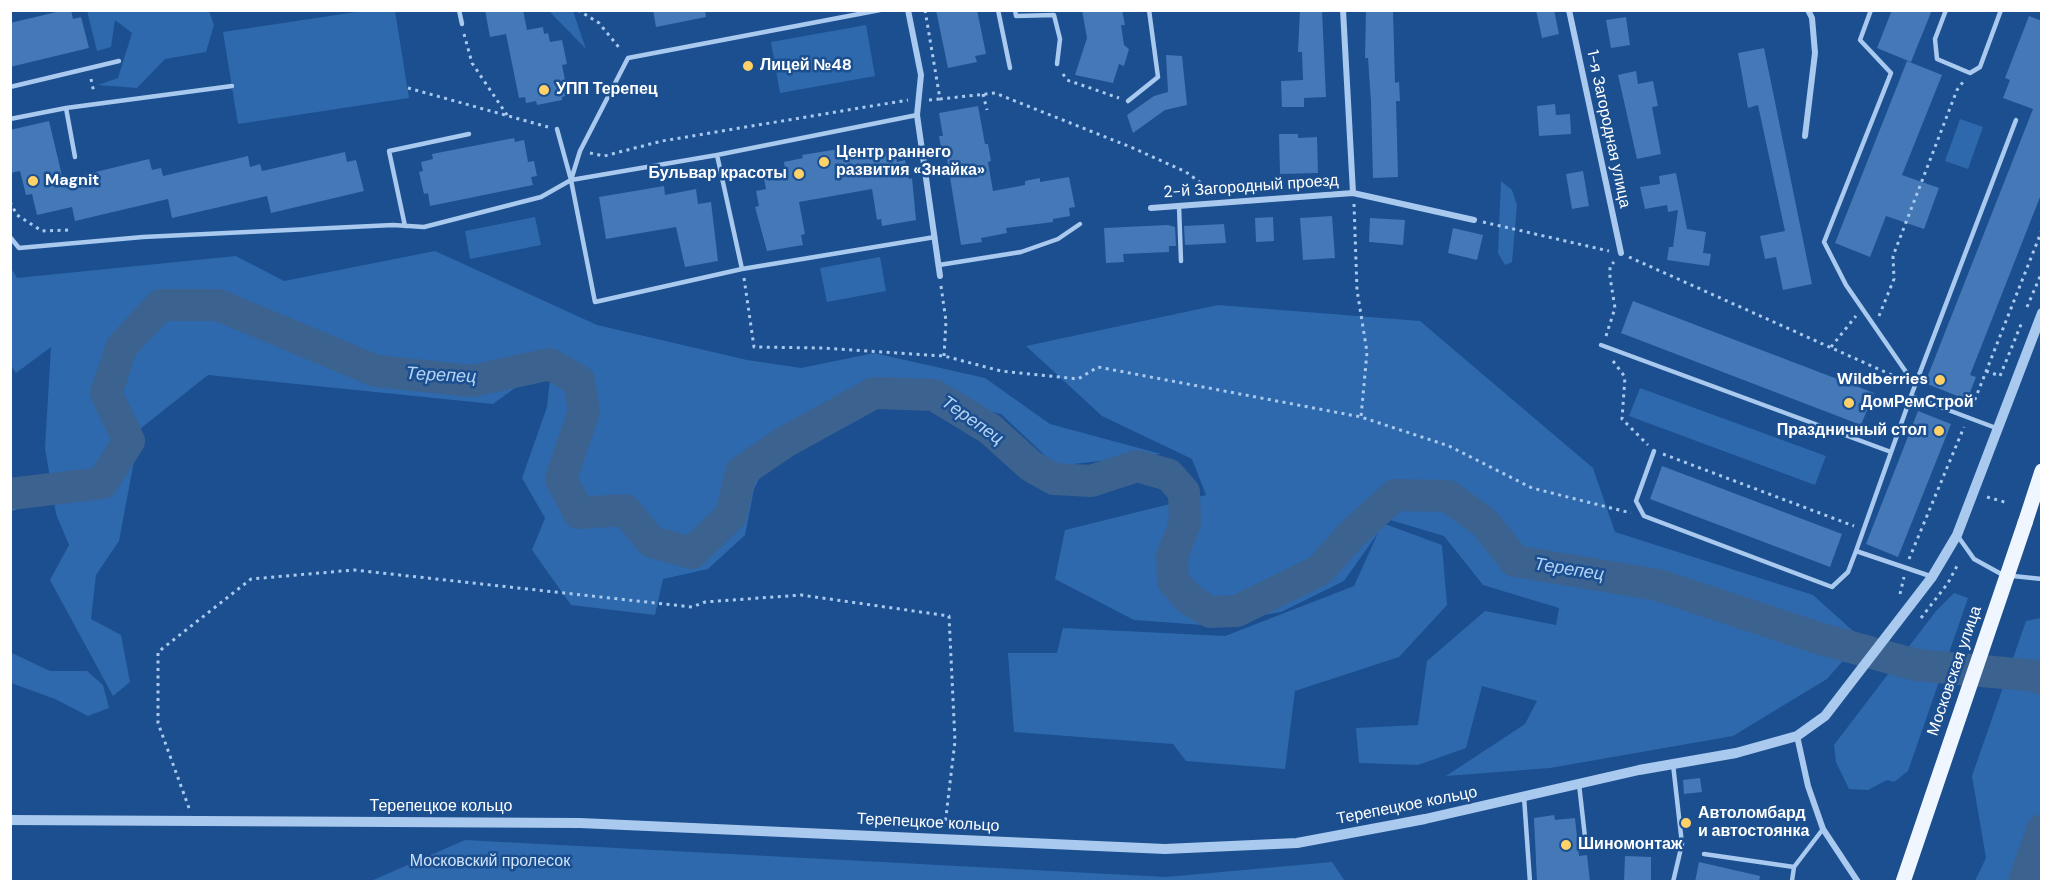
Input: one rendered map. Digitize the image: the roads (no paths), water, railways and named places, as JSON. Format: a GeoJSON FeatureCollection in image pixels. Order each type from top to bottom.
{"type":"FeatureCollection","features":[{"type":"Feature","properties":{"kind":"main road","name":"Московская улица"},"geometry":{"type":"LineString","coordinates":[[1903,882],[2042,471]]}},
{"type":"Feature","properties":{"kind":"street"},"geometry":{"type":"LineString","coordinates":[[908,10],[921,75],[917,115],[940,276]]}},
{"type":"Feature","properties":{"kind":"street","name":"2-й Загородный проезд"},"geometry":{"type":"LineString","coordinates":[[1343,10],[1353,193]]}},
{"type":"Feature","properties":{"kind":"street","name":"1-я Загородная улица"},"geometry":{"type":"LineString","coordinates":[[1569,10],[1620,253]]}},
{"type":"Feature","properties":{"kind":"street"},"geometry":{"type":"LineString","coordinates":[[1805,136],[1815,53],[1812,18],[1808,10]]}},
{"type":"Feature","properties":{"kind":"street","name":"2-й Загородный проезд"},"geometry":{"type":"LineString","coordinates":[[1151,208],[1353,193],[1474,220]]}},
{"type":"Feature","properties":{"kind":"street","name":"Терепецкое кольцо"},"geometry":{"type":"LineString","coordinates":[[10,820],[580,823],[1165,849],[1297,843],[1425,819],[1673,764],[1736,753],[1797,736],[1825,716],[1932,577],[1957,535],[2042,314]]}},
{"type":"Feature","properties":{"kind":"street"},"geometry":{"type":"LineString","coordinates":[[1797,736],[1808,786],[1823,829],[1858,882]]}},
{"type":"Feature","properties":{"kind":"lane"},"geometry":{"type":"LineString","coordinates":[[459,10],[462,24]]}},
{"type":"Feature","properties":{"kind":"lane"},"geometry":{"type":"LineString","coordinates":[[571,180],[580,151],[628,58],[854,13],[880,10]]}},
{"type":"Feature","properties":{"kind":"lane"},"geometry":{"type":"LineString","coordinates":[[998,10],[1010,68]]}},
{"type":"Feature","properties":{"kind":"lane"},"geometry":{"type":"LineString","coordinates":[[1015,10],[1016,16],[1054,15],[1060,39],[1057,64]]}},
{"type":"Feature","properties":{"kind":"lane"},"geometry":{"type":"LineString","coordinates":[[1128,101],[1158,77],[1149,10]]}},
{"type":"Feature","properties":{"kind":"lane"},"geometry":{"type":"LineString","coordinates":[[1871,10],[1860,40],[1891,73],[1824,242],[1846,285],[1915,385]]}},
{"type":"Feature","properties":{"kind":"lane"},"geometry":{"type":"LineString","coordinates":[[1946,10],[1935,39],[1937,59],[1970,73],[1980,67],[2001,10]]}},
{"type":"Feature","properties":{"kind":"lane"},"geometry":{"type":"LineString","coordinates":[[10,87],[119,61]]}},
{"type":"Feature","properties":{"kind":"lane"},"geometry":{"type":"LineString","coordinates":[[10,119],[66,108],[232,86]]}},
{"type":"Feature","properties":{"kind":"lane"},"geometry":{"type":"LineString","coordinates":[[66,108],[75,157]]}},
{"type":"Feature","properties":{"kind":"lane"},"geometry":{"type":"LineString","coordinates":[[10,237],[19,248],[143,237],[424,227],[541,197],[571,180],[717,155],[917,115]]}},
{"type":"Feature","properties":{"kind":"lane"},"geometry":{"type":"LineString","coordinates":[[1654,451],[1636,501],[1644,516],[1832,587],[1848,572],[1915,385],[2016,120]]}},
{"type":"Feature","properties":{"kind":"lane"},"geometry":{"type":"LineString","coordinates":[[557,129],[571,180],[595,302],[742,269],[935,237]]}},
{"type":"Feature","properties":{"kind":"lane"},"geometry":{"type":"LineString","coordinates":[[405,226],[389,151],[470,134]]}},
{"type":"Feature","properties":{"kind":"lane"},"geometry":{"type":"LineString","coordinates":[[717,155],[742,269]]}},
{"type":"Feature","properties":{"kind":"lane"},"geometry":{"type":"LineString","coordinates":[[1179,206],[1181,261]]}},
{"type":"Feature","properties":{"kind":"lane"},"geometry":{"type":"LineString","coordinates":[[939,265],[1021,252],[1058,239],[1080,224]]}},
{"type":"Feature","properties":{"kind":"lane"},"geometry":{"type":"LineString","coordinates":[[1601,345],[1891,452]]}},
{"type":"Feature","properties":{"kind":"lane"},"geometry":{"type":"LineString","coordinates":[[1911,396],[1998,428]]}},
{"type":"Feature","properties":{"kind":"lane"},"geometry":{"type":"LineString","coordinates":[[1957,535],[1974,559],[2003,575],[2042,579]]}},
{"type":"Feature","properties":{"kind":"lane"},"geometry":{"type":"LineString","coordinates":[[1856,551],[1932,577]]}},
{"type":"Feature","properties":{"kind":"lane"},"geometry":{"type":"LineString","coordinates":[[1673,764],[1682,843],[1673,882]]}},
{"type":"Feature","properties":{"kind":"lane"},"geometry":{"type":"LineString","coordinates":[[1579,784],[1585,837]]}},
{"type":"Feature","properties":{"kind":"lane"},"geometry":{"type":"LineString","coordinates":[[1524,797],[1530,882]]}},
{"type":"Feature","properties":{"kind":"lane"},"geometry":{"type":"LineString","coordinates":[[1792,881],[1794,867],[1823,829]]}},
{"type":"Feature","properties":{"kind":"lane"},"geometry":{"type":"LineString","coordinates":[[1704,854],[1794,867]]}},
{"type":"Feature","properties":{"kind":"waterway","name":"Терепец"},"geometry":{"type":"LineString","coordinates":[[10,494],[102,483],[129,441],[106,393],[122,346],[161,305],[218,305],[376,371],[472,381],[550,364],[579,381],[584,411],[561,479],[579,513],[625,510],[652,542],[692,553],[731,515],[741,472],[785,442],[874,393],[934,395],[990,429],[1031,466],[1054,479],[1091,481],[1137,466],[1169,475],[1184,492],[1185,523],[1172,556],[1173,581],[1189,599],[1210,612],[1237,611],[1320,570],[1351,535],[1395,495],[1448,496],[1485,523],[1515,561],[1658,585],[1818,638],[1916,665],[2037,676],[2042,679]]}},
{"type":"Feature","properties":{"kind":"waterway","name":"Терепец"},"geometry":{"type":"LineString","coordinates":[[2024,882],[2042,830]]}},
{"type":"Feature","properties":{"kind":"place","name":"Лицей №48"},"geometry":{"type":"Point","coordinates":[748,66]}},
{"type":"Feature","properties":{"kind":"place","name":"УПП Терепец"},"geometry":{"type":"Point","coordinates":[544,90]}},
{"type":"Feature","properties":{"kind":"place","name":"Центр раннего развития «Знайка»"},"geometry":{"type":"Point","coordinates":[824,162]}},
{"type":"Feature","properties":{"kind":"place","name":"Бульвар красоты"},"geometry":{"type":"Point","coordinates":[799,174]}},
{"type":"Feature","properties":{"kind":"place","name":"Magnit"},"geometry":{"type":"Point","coordinates":[33,181]}},
{"type":"Feature","properties":{"kind":"place","name":"Wildberries"},"geometry":{"type":"Point","coordinates":[1940,380]}},
{"type":"Feature","properties":{"kind":"place","name":"ДомРемСтрой"},"geometry":{"type":"Point","coordinates":[1849,403]}},
{"type":"Feature","properties":{"kind":"place","name":"Праздничный стол"},"geometry":{"type":"Point","coordinates":[1939,431]}},
{"type":"Feature","properties":{"kind":"place","name":"Автоломбард и автостоянка"},"geometry":{"type":"Point","coordinates":[1686,823]}},
{"type":"Feature","properties":{"kind":"place","name":"Шиномонтаж"},"geometry":{"type":"Point","coordinates":[1566,845]}},
{"type":"Feature","properties":{"kind":"park label","name":"Московский пролесок"},"geometry":{"type":"Point","coordinates":[490,862]}}]}
